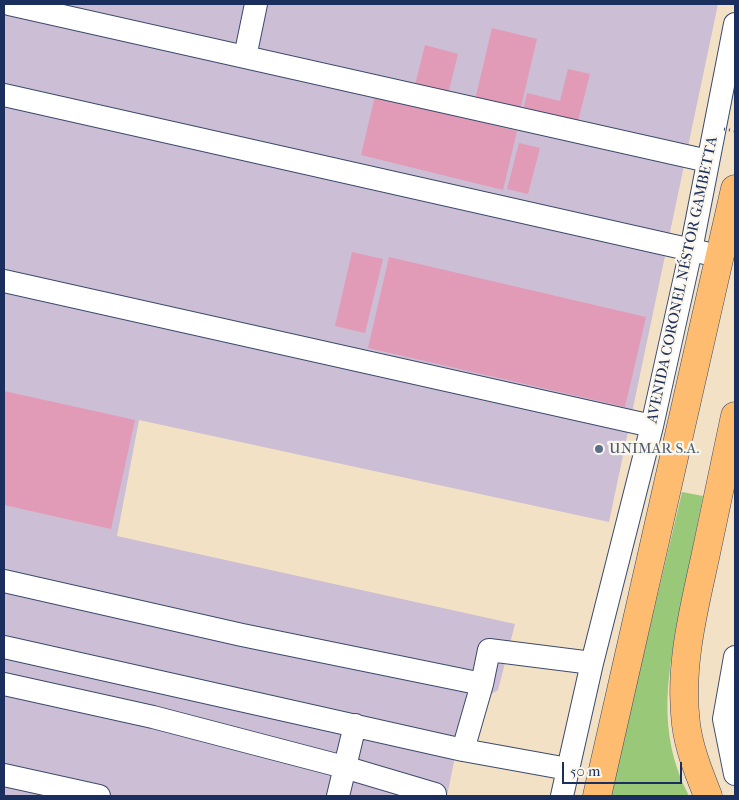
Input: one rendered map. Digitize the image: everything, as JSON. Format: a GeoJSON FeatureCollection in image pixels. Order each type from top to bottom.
{"type":"FeatureCollection","features":[{"type":"Feature","properties":{"kind":"highway"},"geometry":{"type":"LineString","coordinates":[[597,796],[735,189]]}},
{"type":"Feature","properties":{"kind":"highway"},"geometry":{"type":"LineString","coordinates":[[708,796],[694,762],[686,725],[683,690],[686,652],[692,616],[735,416]]}},
{"type":"Feature","properties":{"kind":"street"},"geometry":{"type":"LineString","coordinates":[[9,4],[708,161]]}},
{"type":"Feature","properties":{"kind":"street"},"geometry":{"type":"LineString","coordinates":[[246,57],[256,4]]}},
{"type":"Feature","properties":{"kind":"street","name":"AVENIDA CORONEL NÉSTOR GAMBETTA"},"geometry":{"type":"LineString","coordinates":[[562,796],[592,662],[652,426],[691,250],[735,24]]}},
{"type":"Feature","properties":{"kind":"street"},"geometry":{"type":"LineString","coordinates":[[4,95],[721,257]]}},
{"type":"Feature","properties":{"kind":"street"},"geometry":{"type":"LineString","coordinates":[[4,281],[652,426]]}},
{"type":"Feature","properties":{"kind":"street"},"geometry":{"type":"LineString","coordinates":[[4,581],[242,635],[482,684]]}},
{"type":"Feature","properties":{"kind":"street"},"geometry":{"type":"LineString","coordinates":[[4,647],[463,750],[568,769]]}},
{"type":"Feature","properties":{"kind":"street"},"geometry":{"type":"LineString","coordinates":[[463,750],[482,684],[489,650],[592,662]]}},
{"type":"Feature","properties":{"kind":"street"},"geometry":{"type":"LineString","coordinates":[[735,658],[724,719],[735,774]]}},
{"type":"Feature","properties":{"kind":"street"},"geometry":{"type":"LineString","coordinates":[[4,684],[153,717],[344,767],[435,794]]}},
{"type":"Feature","properties":{"kind":"street"},"geometry":{"type":"LineString","coordinates":[[338,796],[355,725]]}},
{"type":"Feature","properties":{"kind":"street"},"geometry":{"type":"LineString","coordinates":[[4,775],[98,796]]}},
{"type":"Feature","properties":{"kind":"path"},"geometry":{"type":"LineString","coordinates":[[724,129],[735,131]]}},
{"type":"Feature","properties":{"kind":"shaded area"},"geometry":{"type":"Polygon","coordinates":[[[4,4],[718,4],[609,522],[139,420],[117,536],[515,624],[498,690],[464,712],[447,796],[4,796],[4,4]]]}},
{"type":"Feature","properties":{"kind":"green space"},"geometry":{"type":"Polygon","coordinates":[[[682,492],[703,496],[672,652],[669,676],[668,724],[672,748],[678,772],[689,796],[610,796],[682,492]]]}},
{"type":"Feature","properties":{"kind":"building"},"geometry":{"type":"Polygon","coordinates":[[[492,28],[537,39],[520,111],[475,100],[492,28]]]}},
{"type":"Feature","properties":{"kind":"building"},"geometry":{"type":"Polygon","coordinates":[[[425,45],[458,54],[447,98],[414,89],[425,45]]]}},
{"type":"Feature","properties":{"kind":"building"},"geometry":{"type":"Polygon","coordinates":[[[568,69],[590,74],[577,125],[523,111],[527,93],[560,101],[568,69]]]}},
{"type":"Feature","properties":{"kind":"building"},"geometry":{"type":"Polygon","coordinates":[[[375,96],[517,131],[503,190],[361,155],[375,96]]]}},
{"type":"Feature","properties":{"kind":"building"},"geometry":{"type":"Polygon","coordinates":[[[519,143],[540,148],[528,194],[507,189],[519,143]]]}},
{"type":"Feature","properties":{"kind":"building"},"geometry":{"type":"Polygon","coordinates":[[[352,252],[383,259],[365,333],[335,326],[352,252]]]}},
{"type":"Feature","properties":{"kind":"building"},"geometry":{"type":"Polygon","coordinates":[[[389,257],[646,317],[625,407],[368,348],[389,257]]]}},
{"type":"Feature","properties":{"kind":"building"},"geometry":{"type":"Polygon","coordinates":[[[4,391],[135,420],[111,529],[4,505],[4,391]]]}},
{"type":"Feature","properties":{"kind":"place","name":"UNIMAR S.A."},"geometry":{"type":"Point","coordinates":[599,449]}}]}
